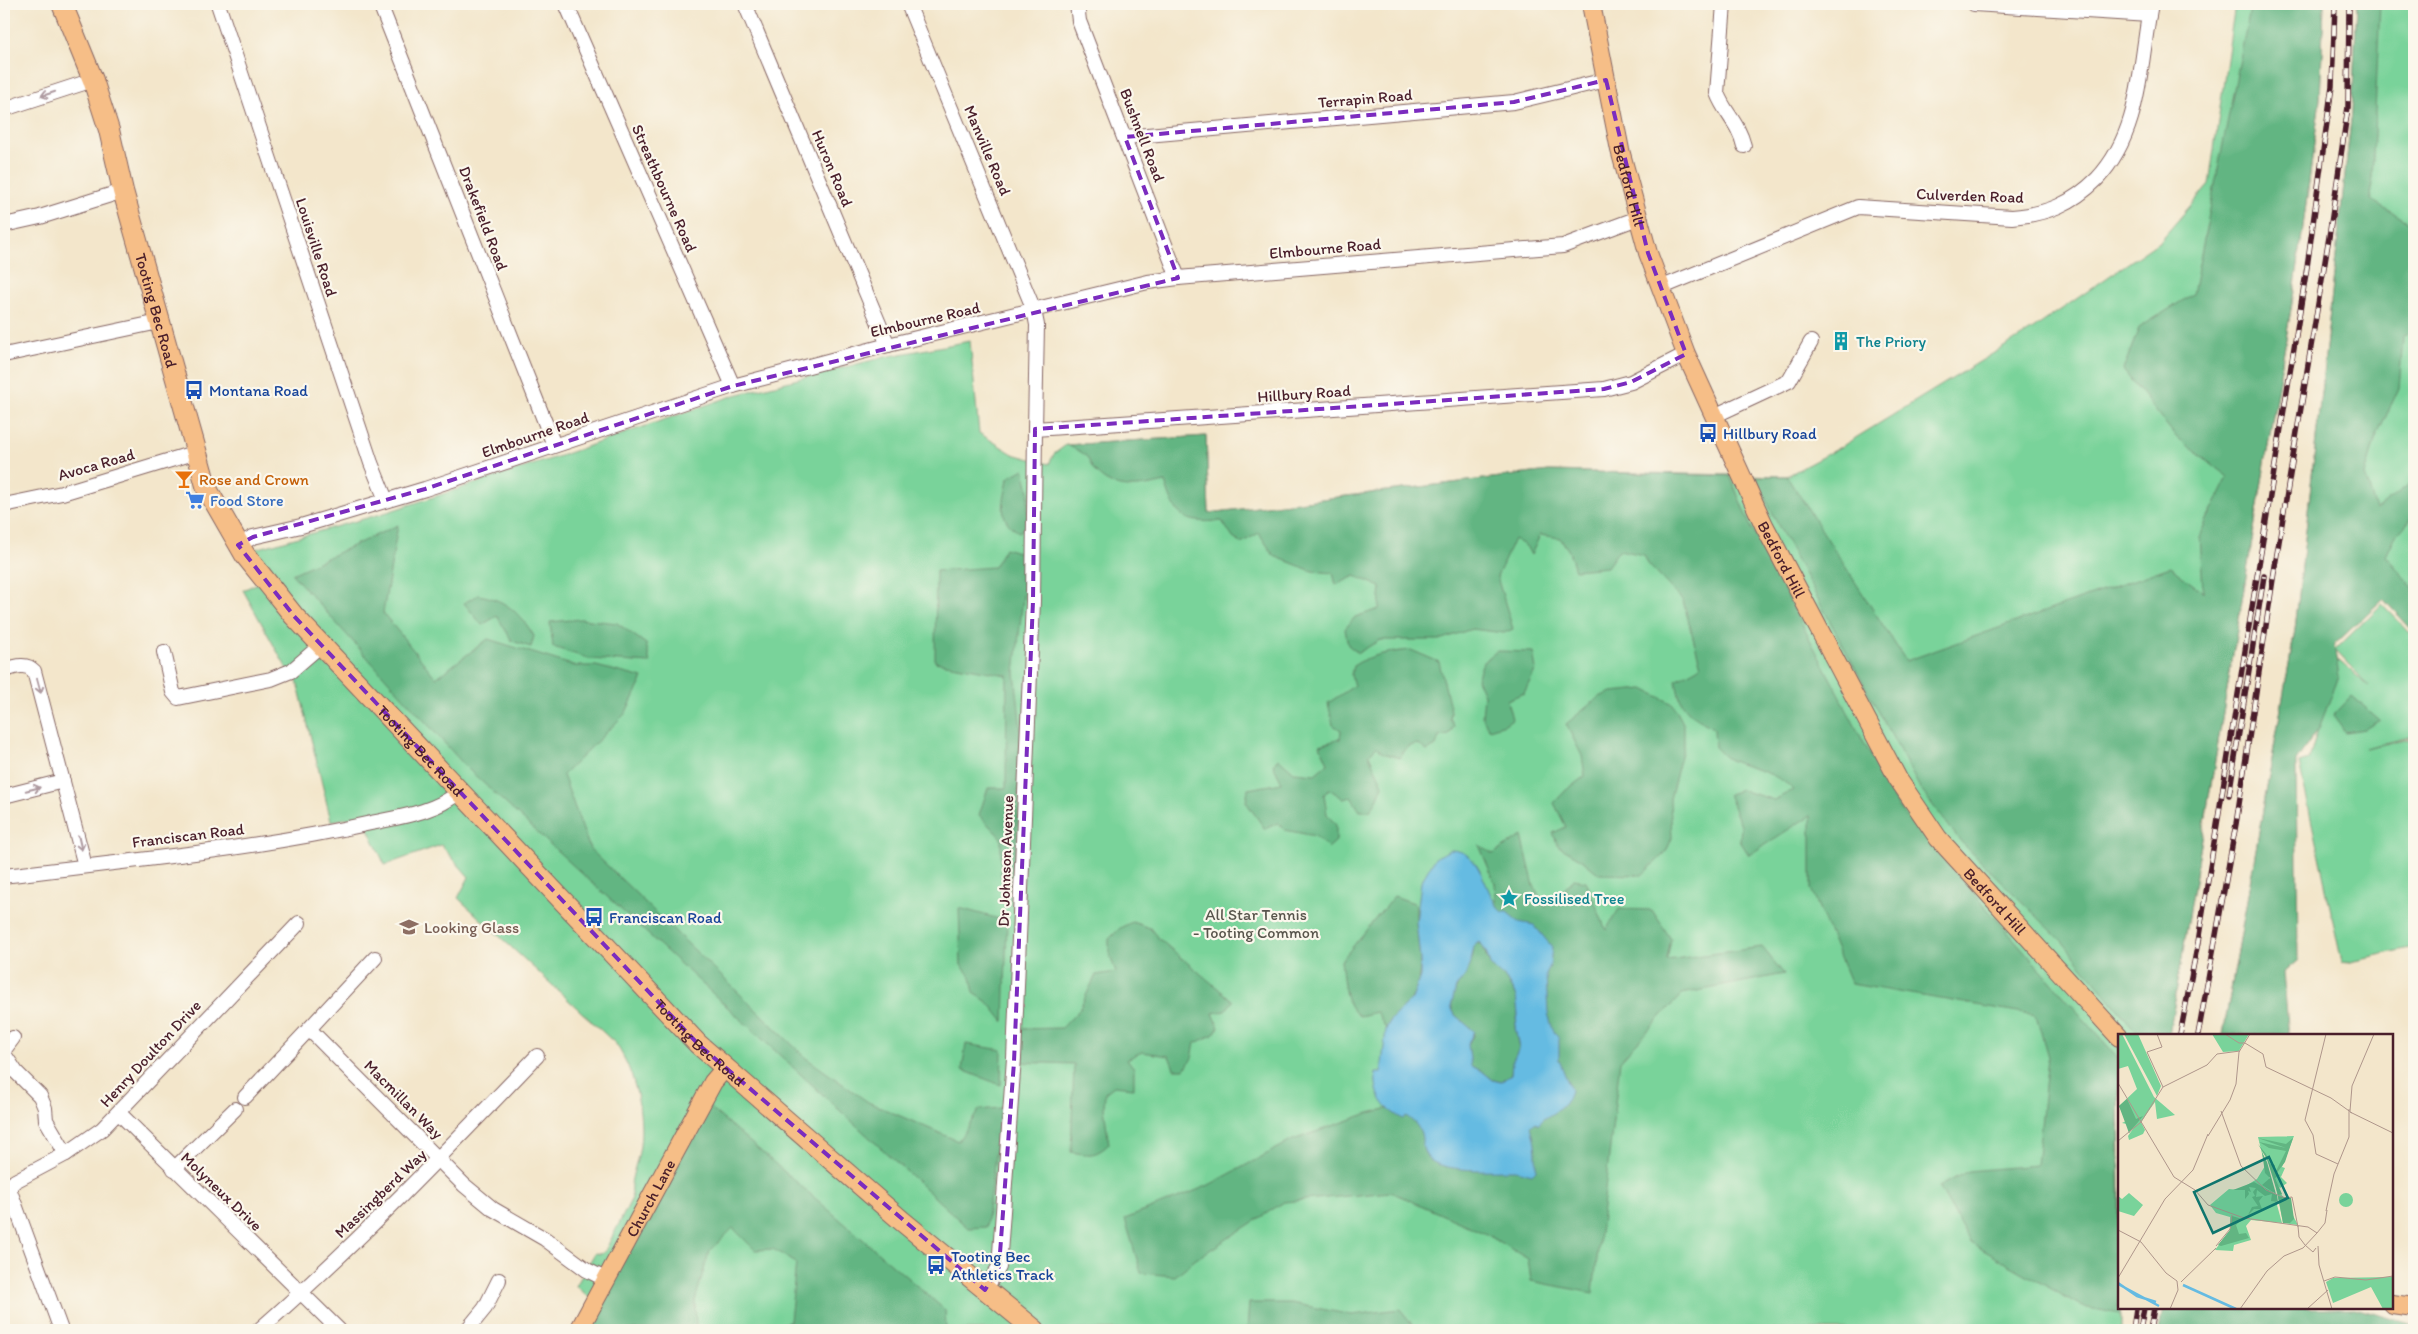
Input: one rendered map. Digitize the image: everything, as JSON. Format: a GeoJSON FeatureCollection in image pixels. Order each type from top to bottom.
{"type":"FeatureCollection","features":[{"type":"Feature","properties":{"kind":"highway","name":"Tooting Bec Road"},"geometry":{"type":"LineString","coordinates":[[62,4],[92,80],[109,130],[159,322],[207,489],[238,545],[256,570],[321,645],[630,976],[698,1044],[985,1290],[1035,1330]]}},
{"type":"Feature","properties":{"kind":"main road","name":"Bedford Hill"},"geometry":{"type":"LineString","coordinates":[[1590,4],[1620,150],[1638,218],[1660,288],[1686,354],[1764,525],[1898,779],[1938,838],[2118,1036]]}},
{"type":"Feature","properties":{"kind":"main road","name":"Church Lane"},"geometry":{"type":"LineString","coordinates":[[579,1330],[713,1082],[725,1068]]}},
{"type":"Feature","properties":{"kind":"main road"},"geometry":{"type":"LineString","coordinates":[[2393,1304],[2414,1307]]}},
{"type":"Feature","properties":{"kind":"street","name":"Louisville Road"},"geometry":{"type":"LineString","coordinates":[[218,4],[368,453],[386,500]]}},
{"type":"Feature","properties":{"kind":"street","name":"Drakefield Road"},"geometry":{"type":"LineString","coordinates":[[380,4],[554,445]]}},
{"type":"Feature","properties":{"kind":"street","name":"Streathbourne Road"},"geometry":{"type":"LineString","coordinates":[[566,4],[732,386]]}},
{"type":"Feature","properties":{"kind":"street","name":"Huron Road"},"geometry":{"type":"LineString","coordinates":[[745,4],[888,345]]}},
{"type":"Feature","properties":{"kind":"street","name":"Manville Road"},"geometry":{"type":"LineString","coordinates":[[908,4],[1034,310]]}},
{"type":"Feature","properties":{"kind":"street","name":"Bushnell Road"},"geometry":{"type":"LineString","coordinates":[[1077,4],[1079,22],[1178,278]]}},
{"type":"Feature","properties":{"kind":"street"},"geometry":{"type":"LineString","coordinates":[[1724,4],[1717,93],[1722,106],[1740,129],[1744,146]]}},
{"type":"Feature","properties":{"kind":"street"},"geometry":{"type":"LineString","coordinates":[[1974,4],[2150,9]]}},
{"type":"Feature","properties":{"kind":"street","name":"Culverden Road"},"geometry":{"type":"LineString","coordinates":[[1660,288],[1858,207],[2012,217],[2037,215],[2062,206],[2080,195],[2104,171],[2115,158],[2125,138],[2140,81],[2150,9]]}},
{"type":"Feature","properties":{"kind":"street"},"geometry":{"type":"LineString","coordinates":[[4,109],[92,80]]}},
{"type":"Feature","properties":{"kind":"street","name":"Terrapin Road"},"geometry":{"type":"LineString","coordinates":[[1125,138],[1514,102],[1606,80]]}},
{"type":"Feature","properties":{"kind":"street"},"geometry":{"type":"LineString","coordinates":[[4,225],[40,217],[124,191]]}},
{"type":"Feature","properties":{"kind":"street","name":"Elmbourne Road"},"geometry":{"type":"LineString","coordinates":[[238,545],[253,537],[301,526],[425,489],[732,386],[888,345],[1034,310],[1178,278],[1563,246],[1638,218]]}},
{"type":"Feature","properties":{"kind":"street"},"geometry":{"type":"LineString","coordinates":[[1034,310],[1037,325],[1035,429]]}},
{"type":"Feature","properties":{"kind":"street"},"geometry":{"type":"LineString","coordinates":[[4,355],[159,322]]}},
{"type":"Feature","properties":{"kind":"street"},"geometry":{"type":"LineString","coordinates":[[1714,416],[1788,381],[1811,342]]}},
{"type":"Feature","properties":{"kind":"street","name":"Hillbury Road"},"geometry":{"type":"LineString","coordinates":[[1035,429],[1604,389],[1631,382],[1686,354]]}},
{"type":"Feature","properties":{"kind":"street","name":"Dr Johnson Avenue"},"geometry":{"type":"LineString","coordinates":[[985,1290],[999,1267],[1013,1072],[1033,601],[1035,429]]}},
{"type":"Feature","properties":{"kind":"street","name":"Avoca Road"},"geometry":{"type":"LineString","coordinates":[[4,505],[62,492],[197,452]]}},
{"type":"Feature","properties":{"kind":"street"},"geometry":{"type":"LineString","coordinates":[[164,652],[173,692],[178,698],[271,679],[291,671],[321,645]]}},
{"type":"Feature","properties":{"kind":"street"},"geometry":{"type":"LineString","coordinates":[[4,670],[24,666],[31,667],[34,671],[85,866]]}},
{"type":"Feature","properties":{"kind":"street"},"geometry":{"type":"LineString","coordinates":[[4,796],[63,782]]}},
{"type":"Feature","properties":{"kind":"street","name":"Franciscan Road"},"geometry":{"type":"LineString","coordinates":[[4,876],[296,839],[343,830],[437,806],[450,800],[459,792]]}},
{"type":"Feature","properties":{"kind":"street","name":"Henry Doulton Drive"},"geometry":{"type":"LineString","coordinates":[[61,1330],[7,1185],[66,1154],[102,1129],[299,922]]}},
{"type":"Feature","properties":{"kind":"street"},"geometry":{"type":"LineString","coordinates":[[245,1097],[375,958]]}},
{"type":"Feature","properties":{"kind":"street","name":"Macmillan Way"},"geometry":{"type":"LineString","coordinates":[[309,1029],[439,1158],[537,1056]]}},
{"type":"Feature","properties":{"kind":"street"},"geometry":{"type":"LineString","coordinates":[[4,1050],[13,1038]]}},
{"type":"Feature","properties":{"kind":"street"},"geometry":{"type":"LineString","coordinates":[[4,1054],[16,1072],[40,1096],[45,1108],[46,1120],[66,1154]]}},
{"type":"Feature","properties":{"kind":"street"},"geometry":{"type":"LineString","coordinates":[[174,1169],[235,1109]]}},
{"type":"Feature","properties":{"kind":"street","name":"Molyneux Drive"},"geometry":{"type":"LineString","coordinates":[[119,1113],[339,1330]]}},
{"type":"Feature","properties":{"kind":"street","name":"Massingberd Way"},"geometry":{"type":"LineString","coordinates":[[259,1330],[301,1293],[439,1158],[464,1185],[493,1209],[546,1240],[587,1270],[605,1279]]}},
{"type":"Feature","properties":{"kind":"street"},"geometry":{"type":"LineString","coordinates":[[467,1330],[485,1308],[499,1280]]}},
{"type":"Feature","properties":{"kind":"highlighted area"},"geometry":{"type":"Polygon","coordinates":[[[1606,80],[1648,253],[1686,354],[1631,382],[1604,389],[1513,397],[1035,429],[1033,601],[1014,1062],[999,1267],[985,1290],[698,1044],[294,616],[238,545],[253,537],[425,489],[733,386],[1178,278],[1125,137],[1514,102],[1606,80]]]}},
{"type":"Feature","properties":{"kind":"green space","name":"All Star Tennis - Tooting Common"},"geometry":{"type":"Polygon","coordinates":[[[2235,4],[2324,4],[2320,99],[2296,279],[2169,1034],[2118,1034],[2118,1309],[2121,1309],[2121,1330],[598,1330],[607,1313],[576,1286],[595,1253],[601,1254],[605,1251],[632,1198],[631,1186],[640,1146],[641,1119],[637,1093],[623,1055],[616,1044],[458,898],[469,877],[441,845],[385,865],[362,816],[331,821],[297,680],[287,669],[243,590],[275,575],[252,550],[381,514],[557,457],[735,395],[885,357],[970,341],[979,433],[1013,454],[1049,464],[1054,454],[1066,445],[1206,436],[1209,513],[1549,471],[1787,476],[1844,445],[2033,329],[2160,241],[2209,184],[2235,4]]]}},
{"type":"Feature","properties":{"kind":"green space"},"geometry":{"type":"Polygon","coordinates":[[[2251,4],[2324,4],[2320,99],[2296,279],[2169,1034],[2138,1034],[2062,941],[1962,843],[1921,790],[1778,525],[1755,476],[1787,476],[1906,661],[2170,567],[2203,592],[2200,534],[2228,477],[2177,438],[2123,370],[2139,328],[2193,294],[2251,4]]]}},
{"type":"Feature","properties":{"kind":"green space"},"geometry":{"type":"Polygon","coordinates":[[[2357,4],[2414,4],[2414,602],[2366,551],[2281,804],[2223,1034],[2295,630],[2352,111],[2357,4]]]}},
{"type":"Feature","properties":{"kind":"green space"},"geometry":{"type":"Polygon","coordinates":[[[2357,4],[2380,4],[2371,200],[2414,225],[2414,331],[2403,337],[2399,388],[2375,440],[2365,475],[2376,510],[2414,480],[2414,516],[2395,537],[2386,556],[2414,589],[2414,632],[2383,599],[2334,645],[2339,676],[2319,728],[2296,761],[2298,960],[2283,973],[2289,1034],[2223,1034],[2295,630],[2352,111],[2357,4]]]}},
{"type":"Feature","properties":{"kind":"green space"},"geometry":{"type":"Polygon","coordinates":[[[1206,436],[1209,513],[1549,471],[1730,476],[1749,523],[1897,806],[2118,1058],[2118,1309],[2122,1309],[2121,1314],[2083,1307],[1971,1243],[1939,1187],[1968,1171],[2037,1165],[2048,1057],[2036,1015],[1851,984],[1811,889],[1811,815],[1749,855],[1740,841],[1741,826],[1728,794],[1741,790],[1774,800],[1793,790],[1771,775],[1726,757],[1715,747],[1714,729],[1692,715],[1683,706],[1676,680],[1701,666],[1683,601],[1648,564],[1644,555],[1619,550],[1607,567],[1575,570],[1569,551],[1560,538],[1540,535],[1531,555],[1526,546],[1514,539],[1497,577],[1513,629],[1504,633],[1472,629],[1439,640],[1380,640],[1358,653],[1348,645],[1345,629],[1355,617],[1379,609],[1381,587],[1355,576],[1336,585],[1333,573],[1312,571],[1274,556],[1259,533],[1241,543],[1233,538],[1222,521],[1190,520],[1178,512],[1165,482],[1137,487],[1119,486],[1110,483],[1092,468],[1085,455],[1066,445],[1206,436]]]}},
{"type":"Feature","properties":{"kind":"green space"},"geometry":{"type":"Polygon","coordinates":[[[1024,469],[1029,491],[1026,527],[1019,532],[1007,521],[1003,509],[1008,478],[1024,469]]]}},
{"type":"Feature","properties":{"kind":"green space"},"geometry":{"type":"Polygon","coordinates":[[[398,525],[383,613],[436,678],[488,639],[575,666],[596,666],[643,678],[625,714],[563,775],[590,849],[806,1058],[868,1102],[958,1141],[979,1110],[1001,1108],[986,1227],[968,1228],[467,768],[292,574],[398,525]]]}},
{"type":"Feature","properties":{"kind":"green space"},"geometry":{"type":"Polygon","coordinates":[[[1005,548],[1024,554],[1026,568],[1015,673],[1021,730],[1014,885],[1001,876],[1001,838],[979,815],[988,788],[1006,788],[1007,675],[935,662],[936,571],[994,567],[1005,548]]]}},
{"type":"Feature","properties":{"kind":"green space"},"geometry":{"type":"Polygon","coordinates":[[[478,595],[496,600],[511,608],[523,620],[534,636],[531,647],[512,641],[497,616],[482,625],[464,603],[478,595]]]}},
{"type":"Feature","properties":{"kind":"green space"},"geometry":{"type":"Polygon","coordinates":[[[2382,604],[2414,637],[2414,736],[2365,748],[2414,738],[2414,947],[2342,963],[2299,763],[2309,760],[2338,660],[2369,686],[2335,650],[2382,604]]]}},
{"type":"Feature","properties":{"kind":"green space"},"geometry":{"type":"Polygon","coordinates":[[[581,619],[617,623],[646,644],[650,663],[590,659],[553,647],[550,622],[581,619]]]}},
{"type":"Feature","properties":{"kind":"green space"},"geometry":{"type":"Polygon","coordinates":[[[1411,650],[1439,662],[1451,711],[1450,718],[1454,726],[1449,735],[1439,737],[1436,746],[1427,751],[1418,744],[1409,747],[1404,750],[1400,758],[1383,753],[1376,747],[1369,755],[1383,785],[1370,811],[1360,811],[1351,797],[1344,799],[1329,789],[1324,795],[1327,814],[1336,825],[1336,841],[1328,848],[1315,836],[1285,830],[1278,823],[1265,829],[1246,802],[1248,789],[1282,783],[1273,765],[1278,758],[1294,772],[1315,774],[1328,763],[1320,745],[1340,739],[1341,730],[1333,725],[1328,703],[1354,686],[1351,675],[1353,666],[1374,656],[1411,650]]]}},
{"type":"Feature","properties":{"kind":"green space"},"geometry":{"type":"Polygon","coordinates":[[[1497,651],[1533,652],[1536,669],[1524,693],[1507,700],[1512,719],[1505,724],[1489,729],[1482,717],[1484,695],[1477,679],[1483,662],[1497,651]]]}},
{"type":"Feature","properties":{"kind":"green space"},"geometry":{"type":"Polygon","coordinates":[[[1644,689],[1673,704],[1684,725],[1684,744],[1670,799],[1672,838],[1666,852],[1642,875],[1599,874],[1582,860],[1558,846],[1553,833],[1566,827],[1554,803],[1565,791],[1585,776],[1582,756],[1566,724],[1599,697],[1612,692],[1644,689]]]}},
{"type":"Feature","properties":{"kind":"green space"},"geometry":{"type":"Polygon","coordinates":[[[2352,696],[2380,720],[2365,729],[2345,732],[2333,716],[2352,696]]]}},
{"type":"Feature","properties":{"kind":"green space"},"geometry":{"type":"Polygon","coordinates":[[[1522,836],[1534,886],[1546,908],[1574,879],[1586,881],[1606,930],[1619,909],[1652,910],[1671,939],[1667,960],[1762,947],[1784,974],[1682,994],[1620,1061],[1593,1293],[1531,1281],[1528,1259],[1486,1234],[1391,1192],[1284,1202],[1196,1259],[1175,1276],[1141,1273],[1125,1219],[1207,1186],[1293,1140],[1369,1113],[1394,1107],[1530,1123],[1553,1106],[1497,914],[1495,883],[1479,845],[1493,854],[1522,836]]]}},
{"type":"Feature","properties":{"kind":"green space"},"geometry":{"type":"Polygon","coordinates":[[[1394,896],[1414,903],[1416,906],[1420,963],[1417,985],[1413,996],[1386,1029],[1377,1012],[1360,1016],[1350,1006],[1345,992],[1341,961],[1394,896]]]}},
{"type":"Feature","properties":{"kind":"green space"},"geometry":{"type":"Polygon","coordinates":[[[959,908],[1007,921],[1004,1022],[989,1003],[974,993],[971,977],[961,965],[959,908]]]}},
{"type":"Feature","properties":{"kind":"green space"},"geometry":{"type":"Polygon","coordinates":[[[1132,922],[1150,928],[1158,938],[1233,1001],[1225,1011],[1213,1013],[1219,1027],[1213,1035],[1195,1043],[1192,1058],[1185,1069],[1174,1069],[1169,1056],[1142,1052],[1127,1059],[1134,1068],[1134,1088],[1114,1086],[1105,1093],[1104,1108],[1109,1144],[1092,1154],[1071,1152],[1074,1064],[1014,1062],[1015,1029],[1062,1028],[1079,1010],[1096,975],[1116,972],[1109,953],[1109,939],[1120,928],[1132,922]]]}},
{"type":"Feature","properties":{"kind":"green space"},"geometry":{"type":"Polygon","coordinates":[[[1476,942],[1483,946],[1488,961],[1506,979],[1517,998],[1518,1015],[1515,1027],[1519,1049],[1511,1074],[1501,1082],[1493,1080],[1482,1071],[1470,1066],[1468,1044],[1474,1034],[1453,1011],[1452,998],[1454,992],[1469,967],[1476,942]]]}},
{"type":"Feature","properties":{"kind":"green space"},"geometry":{"type":"Polygon","coordinates":[[[966,1044],[1002,1050],[1001,1085],[962,1070],[966,1044]]]}},
{"type":"Feature","properties":{"kind":"green space"},"geometry":{"type":"Polygon","coordinates":[[[708,1106],[945,1310],[946,1327],[933,1330],[765,1330],[790,1321],[796,1263],[773,1249],[755,1250],[733,1228],[709,1252],[695,1301],[696,1330],[585,1330],[708,1106]]]}},
{"type":"Feature","properties":{"kind":"green space"},"geometry":{"type":"Polygon","coordinates":[[[1249,1303],[1291,1303],[1352,1315],[1400,1309],[1417,1330],[1247,1330],[1249,1303]]]}},
{"type":"Feature","properties":{"kind":"green space"},"geometry":{"type":"Polygon","coordinates":[[[2163,1309],[2358,1309],[2414,1325],[2414,1330],[2159,1330],[2163,1309]]]}},
{"type":"Feature","properties":{"kind":"water"},"geometry":{"type":"Polygon","coordinates":[[[1450,850],[1461,852],[1470,857],[1482,875],[1496,904],[1503,912],[1507,912],[1519,922],[1534,925],[1552,947],[1550,966],[1546,974],[1548,1013],[1553,1030],[1559,1039],[1559,1060],[1571,1090],[1561,1107],[1538,1125],[1536,1122],[1531,1126],[1536,1158],[1536,1170],[1532,1174],[1516,1170],[1456,1168],[1435,1163],[1425,1153],[1421,1133],[1414,1122],[1406,1116],[1403,1119],[1390,1111],[1379,1095],[1376,1073],[1381,1073],[1386,1029],[1391,1019],[1412,999],[1420,977],[1416,922],[1421,882],[1435,858],[1450,850]],[[1479,942],[1474,946],[1470,966],[1456,987],[1451,1007],[1455,1015],[1474,1031],[1468,1044],[1471,1066],[1482,1071],[1493,1080],[1501,1082],[1511,1074],[1512,1062],[1519,1049],[1515,1027],[1518,1015],[1516,996],[1506,979],[1490,965],[1486,951],[1479,942]]]}},
{"type":"Feature","properties":{"kind":"railway"},"geometry":{"type":"LineString","coordinates":[[2180,1034],[2198,942],[2307,267],[2332,86],[2335,4]]}},
{"type":"Feature","properties":{"kind":"railway"},"geometry":{"type":"LineString","coordinates":[[2198,1034],[2236,824],[2275,566],[2329,237],[2348,107],[2349,4]]}},
{"type":"Feature","properties":{"kind":"railway"},"geometry":{"type":"LineString","coordinates":[[2229,795],[2264,576]]}},
{"type":"Feature","properties":{"kind":"railway"},"geometry":{"type":"LineString","coordinates":[[2133,1330],[2136,1309]]}},
{"type":"Feature","properties":{"kind":"railway"},"geometry":{"type":"LineString","coordinates":[[2140,1330],[2144,1309]]}},
{"type":"Feature","properties":{"kind":"railway"},"geometry":{"type":"LineString","coordinates":[[2150,1330],[2154,1309]]}},
{"type":"Feature","properties":{"kind":"place","name":"The Priory"},"geometry":{"type":"Point","coordinates":[1841,341]}},
{"type":"Feature","properties":{"kind":"place","name":"Montana Road"},"geometry":{"type":"Point","coordinates":[194,390]}},
{"type":"Feature","properties":{"kind":"place","name":"Hillbury Road"},"geometry":{"type":"Point","coordinates":[1708,433]}},
{"type":"Feature","properties":{"kind":"place","name":"Rose and Crown"},"geometry":{"type":"Point","coordinates":[184,479]}},
{"type":"Feature","properties":{"kind":"place","name":"Food Store"},"geometry":{"type":"Point","coordinates":[195,500]}},
{"type":"Feature","properties":{"kind":"place","name":"Fossilised Tree"},"geometry":{"type":"Point","coordinates":[1509,898]}},
{"type":"Feature","properties":{"kind":"place","name":"Franciscan Road"},"geometry":{"type":"Point","coordinates":[594,917]}},
{"type":"Feature","properties":{"kind":"place","name":"Looking Glass"},"geometry":{"type":"Point","coordinates":[409,927]}},
{"type":"Feature","properties":{"kind":"place","name":"Tooting Bec Athletics Track"},"geometry":{"type":"Point","coordinates":[936,1265]}}]}
